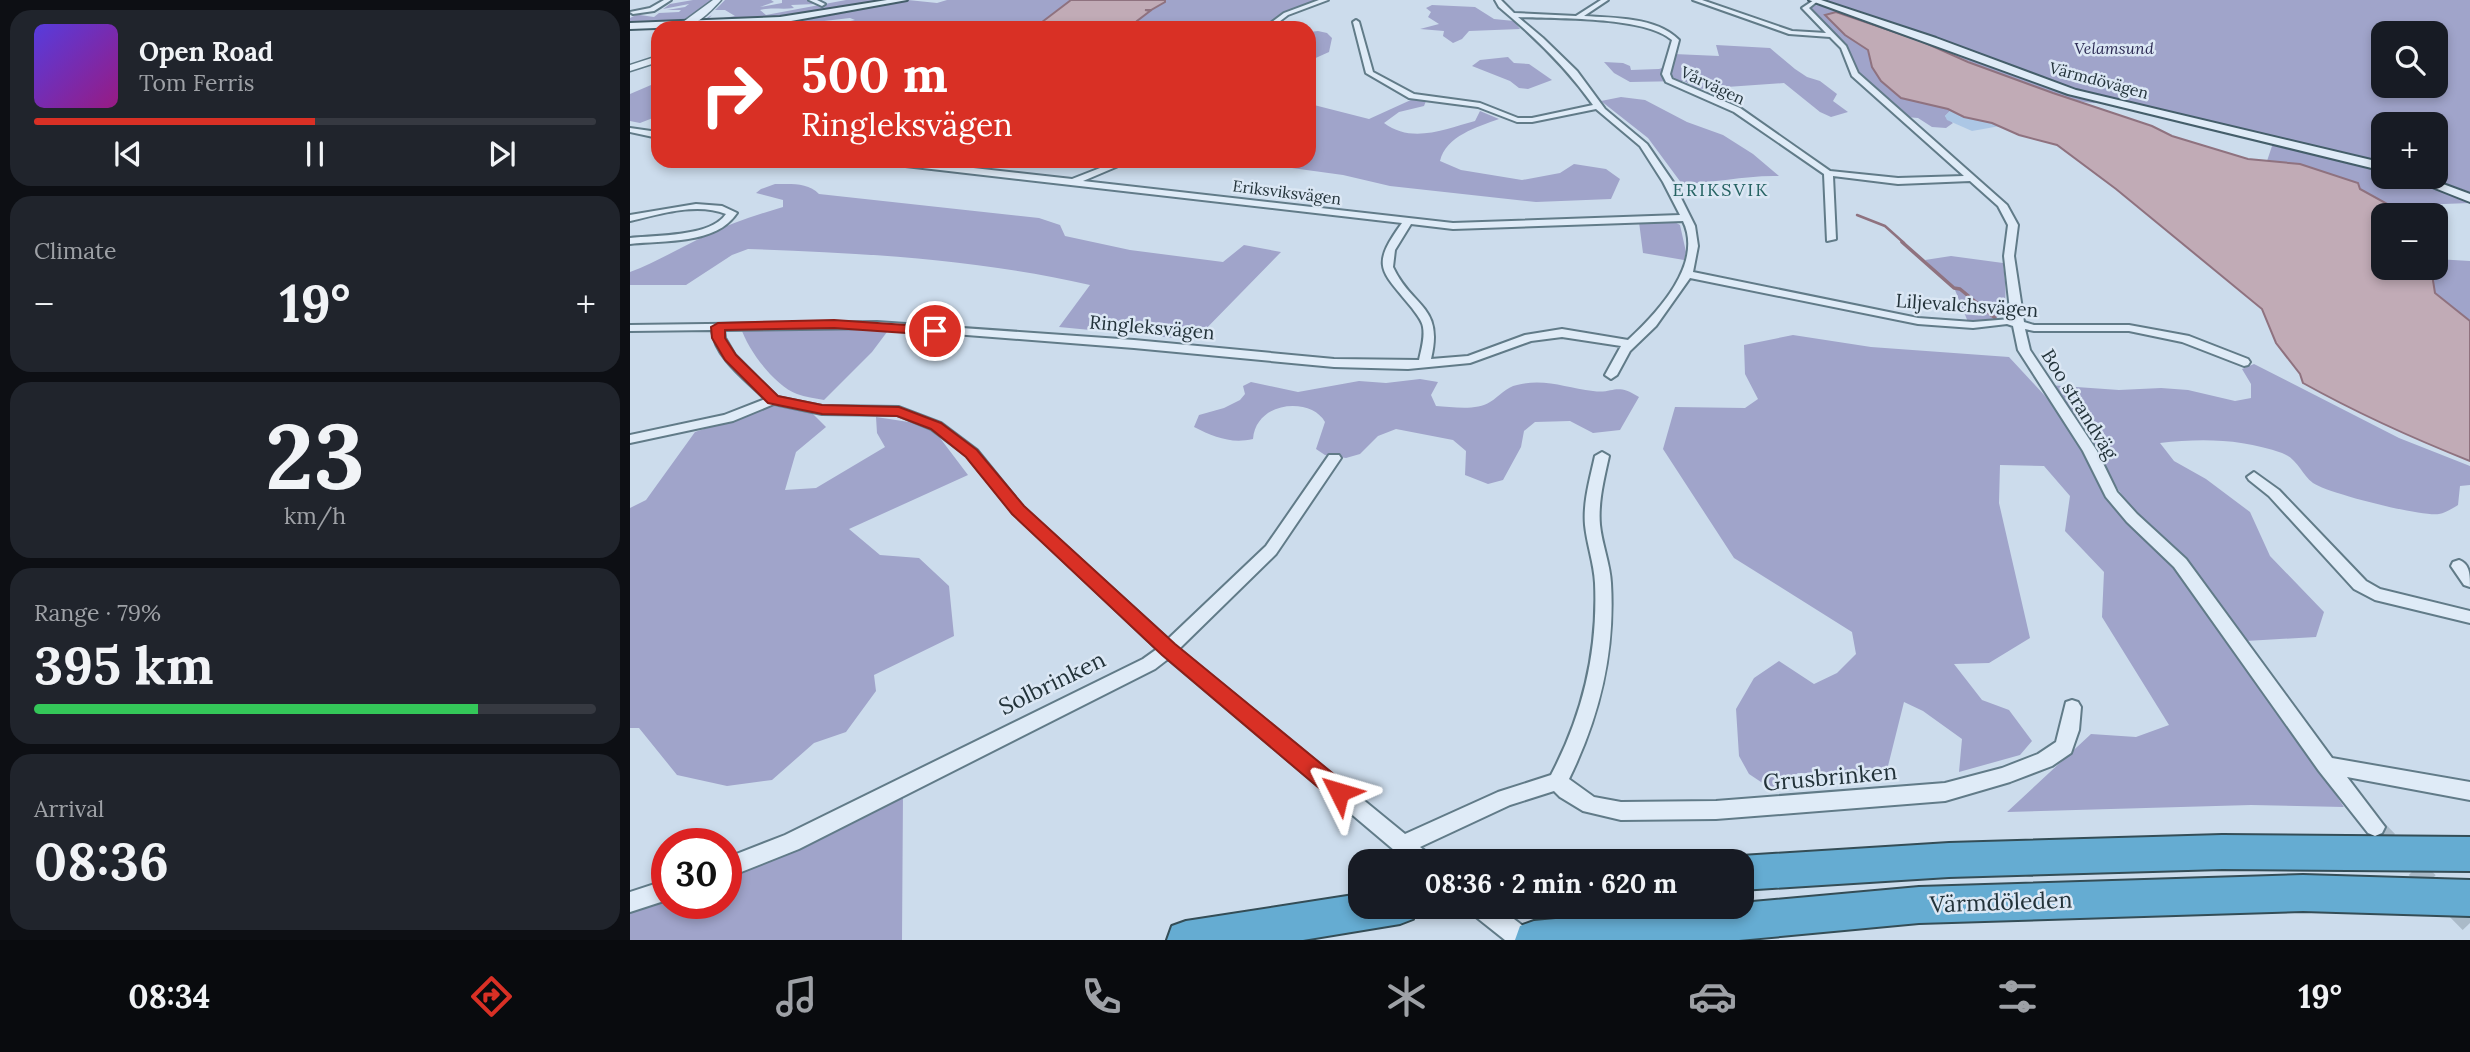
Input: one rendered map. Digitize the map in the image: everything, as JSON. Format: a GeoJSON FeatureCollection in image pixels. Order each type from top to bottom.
{"type":"FeatureCollection","features":[{"type":"Feature","properties":{"kind":"highway"},"geometry":{"type":"LineString","coordinates":[[1754,872],[1949,860],[2181,853],[2470,854]]}},
{"type":"Feature","properties":{"kind":"highway","name":"Värmdöleden"},"geometry":{"type":"LineString","coordinates":[[1534,940],[1933,905],[2303,893],[2470,898]]}},
{"type":"Feature","properties":{"kind":"highway"},"geometry":{"type":"LineString","coordinates":[[1186,940],[1348,914]]}},
{"type":"Feature","properties":{"kind":"main road"},"geometry":{"type":"LineString","coordinates":[[767,21],[903,0]]}},
{"type":"Feature","properties":{"kind":"main road","name":"Värmdövägen"},"geometry":{"type":"LineString","coordinates":[[1815,1],[1934,40],[2059,88],[2134,109],[2371,164]]}},
{"type":"Feature","properties":{"kind":"main road"},"geometry":{"type":"LineString","coordinates":[[630,26],[651,25]]}},
{"type":"Feature","properties":{"kind":"main road"},"geometry":{"type":"LineString","coordinates":[[2446,189],[2470,198]]}},
{"type":"Feature","properties":{"kind":"street"},"geometry":{"type":"LineString","coordinates":[[633,12],[652,10],[668,0]]}},
{"type":"Feature","properties":{"kind":"street"},"geometry":{"type":"LineString","coordinates":[[691,21],[717,0]]}},
{"type":"Feature","properties":{"kind":"street"},"geometry":{"type":"LineString","coordinates":[[812,0],[822,4]]}},
{"type":"Feature","properties":{"kind":"street"},"geometry":{"type":"LineString","coordinates":[[1276,21],[1286,14],[1325,0]]}},
{"type":"Feature","properties":{"kind":"street"},"geometry":{"type":"LineString","coordinates":[[1498,0],[1501,6],[1514,15],[1574,73],[1598,106],[1618,126],[1643,144],[1668,182],[1690,226],[1693,246],[1687,274],[1652,324],[1630,344],[1611,375]]}},
{"type":"Feature","properties":{"kind":"street"},"geometry":{"type":"LineString","coordinates":[[1575,19],[1605,0]]}},
{"type":"Feature","properties":{"kind":"street"},"geometry":{"type":"LineString","coordinates":[[1696,0],[1790,33],[1831,35]]}},
{"type":"Feature","properties":{"kind":"street","name":"Boo strandväg"},"geometry":{"type":"LineString","coordinates":[[1815,1],[1805,8],[1844,47],[1855,74],[2002,205],[2013,225],[2010,256],[2024,350],[2058,407],[2090,451],[2111,494],[2132,518],[2180,563],[2326,765],[2375,827]]}},
{"type":"Feature","properties":{"kind":"street","name":"Vårvägen"},"geometry":{"type":"LineString","coordinates":[[1514,15],[1642,23],[1670,32],[1676,40],[1666,74],[1669,80],[1737,110],[1828,173]]}},
{"type":"Feature","properties":{"kind":"street"},"geometry":{"type":"LineString","coordinates":[[1356,22],[1370,73],[1412,96],[1480,105],[1517,120],[1532,120],[1598,106]]}},
{"type":"Feature","properties":{"kind":"street"},"geometry":{"type":"LineString","coordinates":[[630,68],[651,61]]}},
{"type":"Feature","properties":{"kind":"street"},"geometry":{"type":"LineString","coordinates":[[630,130],[651,134]]}},
{"type":"Feature","properties":{"kind":"street","name":"Eriksviksvägen"},"geometry":{"type":"LineString","coordinates":[[952,168],[1408,222],[1469,226],[1685,218]]}},
{"type":"Feature","properties":{"kind":"street"},"geometry":{"type":"LineString","coordinates":[[1071,181],[1107,168]]}},
{"type":"Feature","properties":{"kind":"street"},"geometry":{"type":"LineString","coordinates":[[1831,239],[1828,173],[1898,181],[1973,178]]}},
{"type":"Feature","properties":{"kind":"street"},"geometry":{"type":"LineString","coordinates":[[630,218],[693,207],[719,208],[732,213],[725,223],[696,234],[630,241]]}},
{"type":"Feature","properties":{"kind":"street"},"geometry":{"type":"LineString","coordinates":[[1408,222],[1389,248],[1386,261],[1392,275],[1428,323],[1430,337],[1424,364]]}},
{"type":"Feature","properties":{"kind":"street","name":"Liljevalchsvägen"},"geometry":{"type":"LineString","coordinates":[[1687,274],[1900,319],[1954,325],[2007,321],[2034,328],[2129,328],[2185,338],[2244,362]]}},
{"type":"Feature","properties":{"kind":"street","name":"Ringleksvägen"},"geometry":{"type":"LineString","coordinates":[[630,328],[877,325],[1134,344],[1334,363],[1424,364],[1470,359],[1529,338],[1562,333],[1630,344]]}},
{"type":"Feature","properties":{"kind":"street"},"geometry":{"type":"LineString","coordinates":[[718,327],[719,338],[730,357],[773,400]]}},
{"type":"Feature","properties":{"kind":"street"},"geometry":{"type":"LineString","coordinates":[[630,439],[728,418],[773,400],[822,410],[899,411],[936,426],[972,453],[1018,510],[1168,649],[1408,849]]}},
{"type":"Feature","properties":{"kind":"street"},"geometry":{"type":"LineString","coordinates":[[1404,845],[1505,798],[1558,781],[1584,730],[1592,705],[1605,617],[1603,576],[1591,516],[1602,456]]}},
{"type":"Feature","properties":{"kind":"street","name":"Solbrinken"},"geometry":{"type":"LineString","coordinates":[[742,862],[792,842],[1149,664],[1271,550],[1334,458]]}},
{"type":"Feature","properties":{"kind":"street"},"geometry":{"type":"LineString","coordinates":[[2254,477],[2274,492],[2360,585],[2375,594],[2470,617]]}},
{"type":"Feature","properties":{"kind":"street"},"geometry":{"type":"LineString","coordinates":[[2459,566],[2470,581]]}},
{"type":"Feature","properties":{"kind":"street","name":"Grusbrinken"},"geometry":{"type":"LineString","coordinates":[[1558,781],[1567,791],[1590,805],[1621,811],[1716,810],[1945,792],[2003,776],[2045,760],[2064,747],[2070,730],[2072,707]]}},
{"type":"Feature","properties":{"kind":"street"},"geometry":{"type":"LineString","coordinates":[[2326,765],[2470,791]]}},
{"type":"Feature","properties":{"kind":"street"},"geometry":{"type":"LineString","coordinates":[[630,902],[651,895]]}},
{"type":"Feature","properties":{"kind":"street"},"geometry":{"type":"LineString","coordinates":[[1496,919],[1523,940]]}},
{"type":"Feature","properties":{"kind":"green space"},"geometry":{"type":"Polygon","coordinates":[[[712,0],[685,20],[630,21],[630,18],[638,14],[630,13],[643,11],[640,15],[654,17],[659,13],[679,12],[681,10],[667,10],[689,4],[663,9],[670,4],[712,0]]]}},
{"type":"Feature","properties":{"kind":"green space"},"geometry":{"type":"Polygon","coordinates":[[[725,0],[774,2],[760,7],[782,3],[782,0],[807,0],[816,4],[791,5],[794,8],[790,9],[760,10],[766,15],[846,0],[887,0],[786,17],[704,21],[703,20],[712,15],[709,18],[712,20],[735,16],[725,10],[715,10],[725,0]]]}},
{"type":"Feature","properties":{"kind":"green space"},"geometry":{"type":"Polygon","coordinates":[[[908,0],[937,3],[947,0],[1071,0],[1043,21],[849,21],[855,20],[850,18],[784,21],[908,0]]]}},
{"type":"Feature","properties":{"kind":"green space"},"geometry":{"type":"Polygon","coordinates":[[[1165,0],[1317,0],[1288,11],[1274,21],[1138,21],[1148,11],[1144,11],[1152,10],[1165,0]]]}},
{"type":"Feature","properties":{"kind":"green space","name":"Velamsund"},"geometry":{"type":"Polygon","coordinates":[[[1823,0],[2470,0],[2470,192],[2448,184],[2448,112],[2371,112],[2371,160],[2138,107],[2044,80],[1915,31],[1823,0]]]}},
{"type":"Feature","properties":{"kind":"green space"},"geometry":{"type":"Polygon","coordinates":[[[1432,5],[1475,7],[1494,19],[1514,21],[1520,29],[1469,31],[1462,39],[1453,43],[1443,36],[1444,31],[1420,29],[1439,24],[1428,17],[1431,12],[1426,8],[1432,5]]]}},
{"type":"Feature","properties":{"kind":"green space"},"geometry":{"type":"Polygon","coordinates":[[[1815,5],[1826,6],[1945,47],[2047,87],[2100,102],[2066,98],[2040,90],[1919,40],[1843,14],[1845,35],[1868,50],[1873,67],[1889,88],[1910,99],[1951,110],[1945,116],[1953,123],[1946,128],[1932,127],[1918,118],[1906,117],[1858,74],[1849,49],[1808,8],[1815,5]]]}},
{"type":"Feature","properties":{"kind":"green space"},"geometry":{"type":"Polygon","coordinates":[[[1316,31],[1327,33],[1332,38],[1329,52],[1316,58],[1316,31]]]}},
{"type":"Feature","properties":{"kind":"green space"},"geometry":{"type":"Polygon","coordinates":[[[1716,45],[1770,48],[1795,69],[1820,81],[1837,94],[1833,101],[1848,112],[1831,117],[1820,112],[1784,83],[1698,89],[1684,81],[1630,82],[1614,73],[1604,62],[1623,63],[1630,66],[1631,70],[1659,69],[1671,65],[1674,54],[1719,56],[1716,45]]]}},
{"type":"Feature","properties":{"kind":"green space"},"geometry":{"type":"Polygon","coordinates":[[[1508,57],[1514,63],[1529,64],[1552,80],[1528,89],[1519,88],[1510,81],[1472,66],[1480,60],[1508,57]]]}},
{"type":"Feature","properties":{"kind":"green space"},"geometry":{"type":"Polygon","coordinates":[[[651,85],[651,119],[640,123],[630,121],[630,94],[651,85]]]}},
{"type":"Feature","properties":{"kind":"green space"},"geometry":{"type":"Polygon","coordinates":[[[1621,97],[1645,100],[1687,122],[1723,135],[1753,154],[1779,176],[1682,184],[1648,138],[1601,101],[1621,97]]]}},
{"type":"Feature","properties":{"kind":"green space"},"geometry":{"type":"Polygon","coordinates":[[[1413,99],[1426,101],[1424,106],[1399,112],[1384,123],[1406,133],[1417,134],[1440,131],[1475,121],[1480,111],[1499,119],[1481,125],[1456,139],[1443,152],[1440,161],[1461,170],[1522,180],[1560,173],[1574,164],[1606,169],[1620,179],[1611,199],[1536,202],[1390,186],[1343,175],[1292,168],[1316,168],[1316,106],[1369,119],[1413,99]]]}},
{"type":"Feature","properties":{"kind":"green space"},"geometry":{"type":"Polygon","coordinates":[[[2285,144],[2371,167],[2371,189],[2439,189],[2470,200],[2470,203],[2385,203],[2359,189],[2357,183],[2300,164],[2267,161],[2272,146],[2285,144]]]}},
{"type":"Feature","properties":{"kind":"green space"},"geometry":{"type":"Polygon","coordinates":[[[775,184],[804,186],[819,194],[1039,218],[1060,225],[1065,236],[1130,250],[1223,262],[1244,245],[1281,252],[1195,340],[1059,327],[1090,285],[962,263],[748,249],[732,255],[686,285],[630,285],[630,272],[724,228],[783,207],[783,200],[756,193],[775,184]]]}},
{"type":"Feature","properties":{"kind":"green space"},"geometry":{"type":"Polygon","coordinates":[[[1673,221],[1680,225],[1686,252],[1684,260],[1643,253],[1639,222],[1673,221]]]}},
{"type":"Feature","properties":{"kind":"green space"},"geometry":{"type":"Polygon","coordinates":[[[1951,256],[2003,263],[2005,301],[2001,314],[1996,318],[1968,322],[1955,290],[1925,260],[1951,256]]]}},
{"type":"Feature","properties":{"kind":"green space"},"geometry":{"type":"Polygon","coordinates":[[[2448,260],[2470,261],[2470,321],[2435,293],[2433,280],[2448,280],[2448,260]]]}},
{"type":"Feature","properties":{"kind":"green space"},"geometry":{"type":"Polygon","coordinates":[[[741,328],[890,328],[872,352],[824,400],[797,394],[780,383],[756,356],[741,328]]]}},
{"type":"Feature","properties":{"kind":"green space"},"geometry":{"type":"Polygon","coordinates":[[[1793,335],[1871,347],[2009,357],[2046,397],[2087,451],[2107,494],[2176,566],[2211,610],[2344,807],[2251,805],[2007,812],[2091,734],[2136,737],[2169,725],[2102,617],[2104,572],[2065,531],[2070,496],[2044,466],[2000,465],[1999,503],[2030,638],[1989,663],[1954,664],[1982,700],[2009,710],[2032,741],[2020,755],[1959,772],[1962,739],[1923,711],[1904,702],[1887,770],[1860,774],[1798,773],[1773,790],[1749,774],[1739,756],[1736,709],[1754,678],[1779,661],[1814,684],[1837,673],[1856,654],[1852,632],[1734,558],[1663,449],[1675,407],[1745,408],[1758,399],[1745,374],[1744,345],[1793,335]]]}},
{"type":"Feature","properties":{"kind":"green space"},"geometry":{"type":"Polygon","coordinates":[[[2254,364],[2399,438],[2470,466],[2470,485],[2460,486],[2458,505],[2441,513],[2429,514],[2374,503],[2322,487],[2313,483],[2287,456],[2267,448],[2222,441],[2160,443],[2174,461],[2206,479],[2250,512],[2270,556],[2324,612],[2316,637],[2246,641],[2185,560],[2138,519],[2048,385],[2119,390],[2188,390],[2235,401],[2251,398],[2251,384],[2242,369],[2254,364]]]}},
{"type":"Feature","properties":{"kind":"green space"},"geometry":{"type":"Polygon","coordinates":[[[1420,379],[1438,382],[1431,395],[1436,406],[1478,407],[1513,386],[1527,383],[1555,384],[1600,392],[1620,389],[1639,397],[1620,430],[1593,433],[1570,421],[1535,422],[1524,431],[1521,447],[1503,480],[1488,484],[1465,475],[1466,451],[1453,440],[1396,429],[1378,436],[1360,454],[1346,458],[1325,455],[1316,449],[1325,422],[1318,414],[1297,406],[1274,410],[1264,416],[1256,426],[1253,439],[1223,439],[1194,427],[1199,415],[1240,400],[1245,394],[1243,386],[1251,382],[1298,392],[1359,381],[1386,383],[1420,379]]]}},
{"type":"Feature","properties":{"kind":"green space"},"geometry":{"type":"Polygon","coordinates":[[[773,406],[810,411],[826,427],[796,452],[785,490],[816,488],[885,447],[877,433],[876,417],[922,424],[940,438],[968,475],[849,529],[880,555],[919,558],[949,586],[954,636],[874,675],[876,691],[846,732],[814,743],[772,780],[727,786],[677,775],[639,728],[630,728],[630,508],[646,500],[695,432],[773,406]]]}},
{"type":"Feature","properties":{"kind":"green space"},"geometry":{"type":"Polygon","coordinates":[[[903,793],[902,940],[630,940],[630,909],[651,903],[651,919],[742,919],[742,871],[786,853],[903,793]]]}},
{"type":"Feature","properties":{"kind":"sand"},"geometry":{"type":"Polygon","coordinates":[[[1951,110],[2000,126],[1972,131],[1947,120],[1945,116],[1951,110]]]}},
{"type":"Feature","properties":{"kind":"shaded area"},"geometry":{"type":"Polygon","coordinates":[[[1071,0],[1165,0],[1151,10],[1145,10],[1150,11],[1137,21],[1043,21],[1071,0]]]}},
{"type":"Feature","properties":{"kind":"shaded area"},"geometry":{"type":"Polygon","coordinates":[[[1836,12],[1921,41],[1968,62],[2152,126],[2172,136],[2248,159],[2300,164],[2358,183],[2360,189],[2386,203],[2371,203],[2371,280],[2433,280],[2435,293],[2470,321],[2470,461],[2385,425],[2303,383],[2300,374],[2276,343],[2262,309],[2116,189],[2057,145],[2019,135],[1992,123],[1964,117],[1948,109],[1901,98],[1881,81],[1872,67],[1868,50],[1845,35],[1825,15],[1836,12]]]}},
{"type":"Feature","properties":{"kind":"waterway"},"geometry":{"type":"LineString","coordinates":[[1857,215],[1885,226],[1904,243]]}},
{"type":"Feature","properties":{"kind":"waterway"},"geometry":{"type":"LineString","coordinates":[[1902,242],[1954,288],[1960,289],[1995,318]]}},
{"type":"Feature","properties":{"kind":"tunnel"},"geometry":{"type":"LineString","coordinates":[[2375,827],[2470,924]]}},
{"type":"Feature","properties":{"kind":"district","name":"ERIKSVIK"},"geometry":{"type":"Point","coordinates":[1721,190]}},
{"type":"Feature","properties":{"kind":"route"},"geometry":{"type":"LineString","coordinates":[[935,331],[834,324],[718,327],[719,338],[730,357],[758,388],[773,400],[822,410],[899,411],[936,426],[972,453],[1018,510],[1168,649],[1339,792]]}}]}
